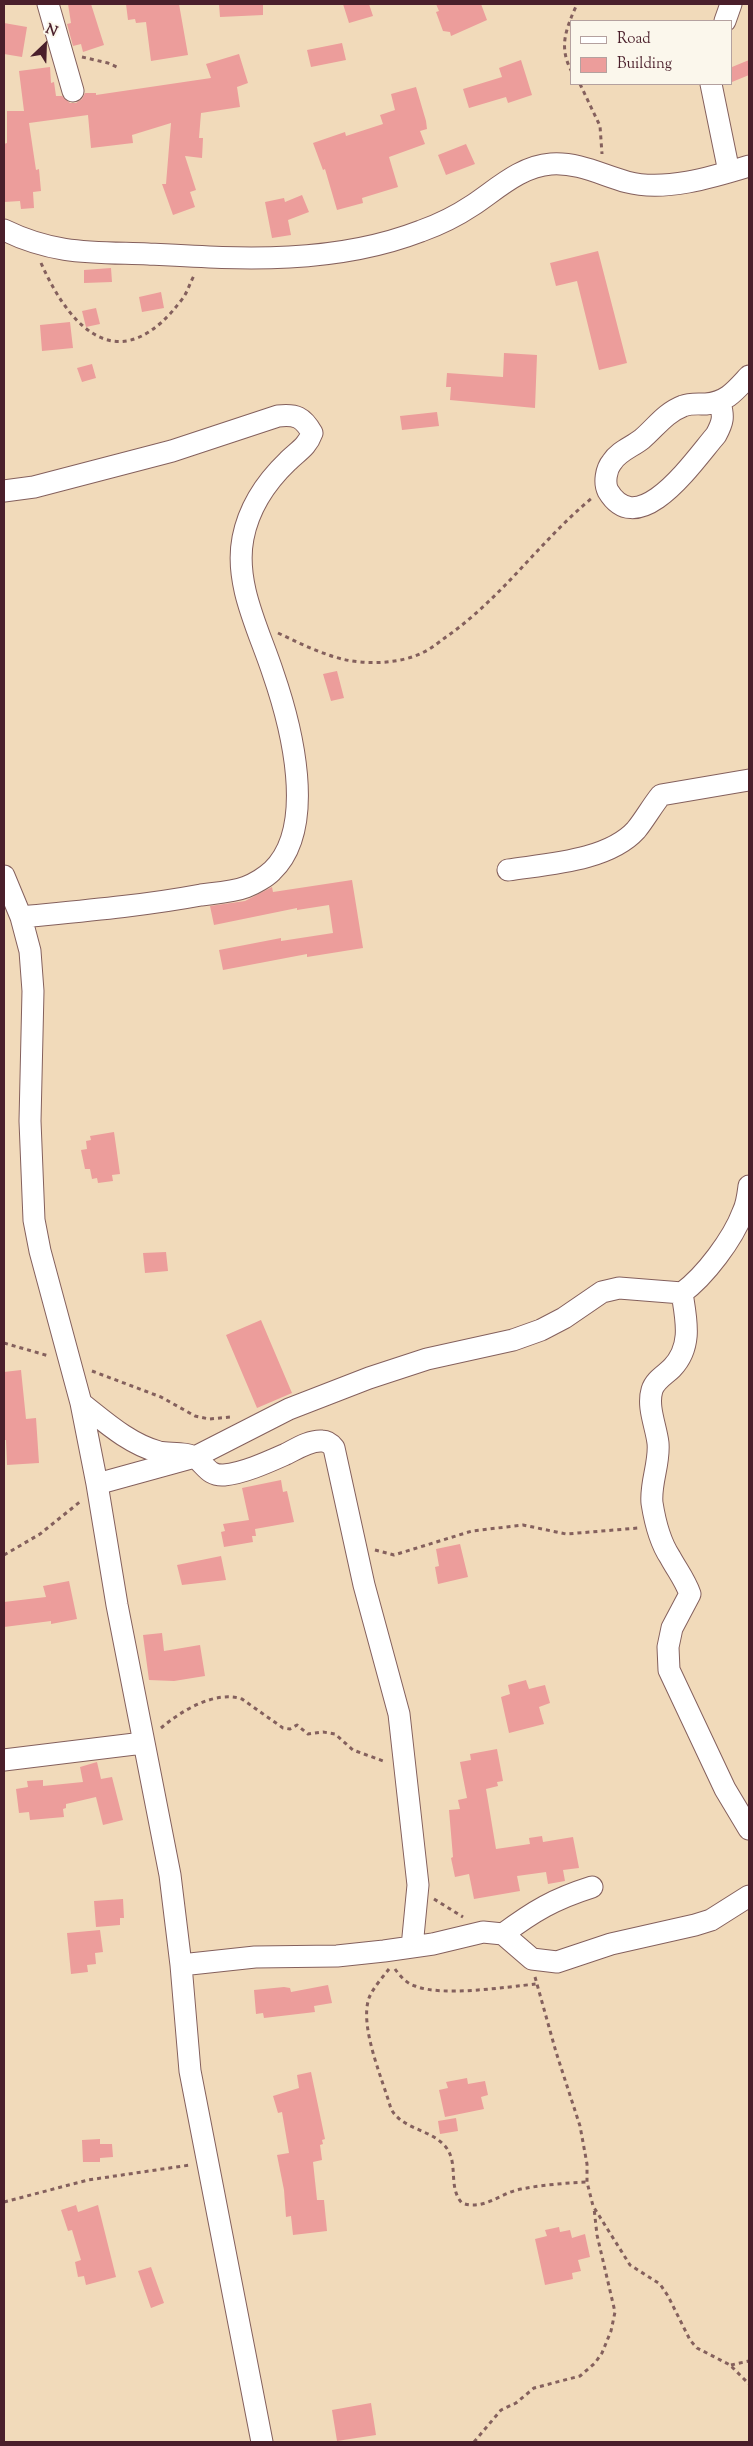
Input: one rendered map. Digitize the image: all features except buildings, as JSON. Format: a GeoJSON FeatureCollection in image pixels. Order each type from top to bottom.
{"type":"FeatureCollection","features":[{"type":"Feature","properties":{"kind":"street"},"geometry":{"type":"LineString","coordinates":[[48,4],[72,91]]}},
{"type":"Feature","properties":{"kind":"street"},"geometry":{"type":"LineString","coordinates":[[725,20],[731,4]]}},
{"type":"Feature","properties":{"kind":"street"},"geometry":{"type":"LineString","coordinates":[[4,230],[33,244],[68,251],[213,258],[296,257],[369,247],[422,231],[471,206],[528,169],[552,164],[599,171],[628,182],[649,184],[674,183],[739,169],[711,85]]}},
{"type":"Feature","properties":{"kind":"street"},"geometry":{"type":"LineString","coordinates":[[720,403],[724,415],[716,435],[659,498],[640,508],[623,507],[613,498],[606,486],[610,464],[618,455],[643,438],[660,420],[686,405],[720,403],[749,376]]}},
{"type":"Feature","properties":{"kind":"street"},"geometry":{"type":"LineString","coordinates":[[4,491],[34,487],[172,451],[278,416],[294,414],[305,420],[312,433],[308,444],[270,480],[250,509],[243,540],[242,574],[255,622],[286,715],[295,766],[298,800],[293,831],[283,858],[271,873],[246,887],[114,908],[22,917]]}},
{"type":"Feature","properties":{"kind":"street"},"geometry":{"type":"LineString","coordinates":[[508,870],[595,854],[621,843],[636,830],[661,795],[749,780]]}},
{"type":"Feature","properties":{"kind":"street"},"geometry":{"type":"LineString","coordinates":[[4,876],[22,917],[30,951],[33,991],[30,1121],[34,1220],[40,1251],[81,1403],[143,1743],[170,1874],[181,1965],[190,2070],[262,2442]]}},
{"type":"Feature","properties":{"kind":"street"},"geometry":{"type":"LineString","coordinates":[[97,1484],[195,1457],[289,1409],[369,1378],[427,1359],[513,1340],[541,1330],[564,1318],[602,1292],[619,1288],[682,1293],[703,1273],[737,1228],[744,1210],[749,1186]]}},
{"type":"Feature","properties":{"kind":"street"},"geometry":{"type":"LineString","coordinates":[[682,1293],[687,1323],[686,1343],[680,1357],[652,1389],[651,1400],[658,1444],[652,1502],[656,1525],[669,1556],[686,1581],[690,1594],[687,1604],[672,1628],[668,1647],[669,1670],[725,1790],[749,1829]]}},
{"type":"Feature","properties":{"kind":"street"},"geometry":{"type":"LineString","coordinates":[[81,1403],[116,1430],[137,1443],[158,1452],[195,1457],[209,1472],[223,1475],[275,1458],[311,1443],[321,1441],[329,1443],[334,1448],[364,1585],[399,1714],[418,1886],[412,1947]]}},
{"type":"Feature","properties":{"kind":"street"},"geometry":{"type":"LineString","coordinates":[[4,1760],[143,1743]]}},
{"type":"Feature","properties":{"kind":"street"},"geometry":{"type":"LineString","coordinates":[[497,1933],[558,1898],[592,1887]]}},
{"type":"Feature","properties":{"kind":"street"},"geometry":{"type":"LineString","coordinates":[[181,1965],[255,1957],[337,1956],[412,1947],[483,1932],[497,1933],[532,1959],[557,1962],[625,1940],[695,1925],[719,1915],[749,1896]]}},
{"type":"Feature","properties":{"kind":"path"},"geometry":{"type":"LineString","coordinates":[[570,20],[577,4]]}},
{"type":"Feature","properties":{"kind":"path"},"geometry":{"type":"LineString","coordinates":[[570,20],[565,32],[563,48],[570,67]]}},
{"type":"Feature","properties":{"kind":"path"},"geometry":{"type":"LineString","coordinates":[[58,38],[79,56],[108,63],[119,68]]}},
{"type":"Feature","properties":{"kind":"path"},"geometry":{"type":"LineString","coordinates":[[580,85],[600,126],[602,156],[599,171]]}},
{"type":"Feature","properties":{"kind":"path"},"geometry":{"type":"LineString","coordinates":[[33,244],[47,278],[64,306],[85,330],[111,341],[123,341],[150,332],[184,297],[195,274],[213,258]]}},
{"type":"Feature","properties":{"kind":"path"},"geometry":{"type":"LineString","coordinates":[[255,622],[316,651],[344,659],[371,662],[398,660],[424,653],[462,626],[500,593],[571,515],[606,486]]}},
{"type":"Feature","properties":{"kind":"path"},"geometry":{"type":"LineString","coordinates":[[4,1343],[34,1353],[70,1360],[99,1374],[161,1397],[195,1416],[209,1419],[240,1416]]}},
{"type":"Feature","properties":{"kind":"path"},"geometry":{"type":"LineString","coordinates":[[4,1556],[40,1534],[68,1513],[97,1484]]}},
{"type":"Feature","properties":{"kind":"path"},"geometry":{"type":"LineString","coordinates":[[372,1548],[381,1553],[394,1555],[472,1532],[523,1525],[566,1534],[616,1531],[656,1525]]}},
{"type":"Feature","properties":{"kind":"path"},"geometry":{"type":"LineString","coordinates":[[143,1743],[171,1719],[184,1711],[215,1700],[234,1696],[242,1699],[283,1728],[290,1729],[300,1726],[308,1734],[329,1732],[342,1739],[358,1752],[406,1768]]}},
{"type":"Feature","properties":{"kind":"path"},"geometry":{"type":"LineString","coordinates":[[418,1886],[448,1908],[497,1933]]}},
{"type":"Feature","properties":{"kind":"path"},"geometry":{"type":"LineString","coordinates":[[474,2442],[501,2410],[516,2403],[534,2388],[580,2376],[588,2371],[608,2342],[615,2312],[598,2242],[593,2206],[587,2182],[587,2164],[580,2126],[536,1984],[532,1959]]}},
{"type":"Feature","properties":{"kind":"path"},"geometry":{"type":"LineString","coordinates":[[536,1984],[440,1991],[415,1986],[400,1977],[392,1964],[369,1997],[366,2010],[371,2040],[395,2117],[444,2145],[452,2158],[454,2190],[462,2203],[480,2205],[517,2189],[587,2182]]}},
{"type":"Feature","properties":{"kind":"path"},"geometry":{"type":"LineString","coordinates":[[4,2202],[88,2180],[208,2163]]}},
{"type":"Feature","properties":{"kind":"path"},"geometry":{"type":"LineString","coordinates":[[593,2206],[630,2264],[660,2284],[690,2340],[697,2348],[730,2365],[749,2384]]}},
{"type":"Feature","properties":{"kind":"path"},"geometry":{"type":"LineString","coordinates":[[730,2365],[749,2361]]}}]}
